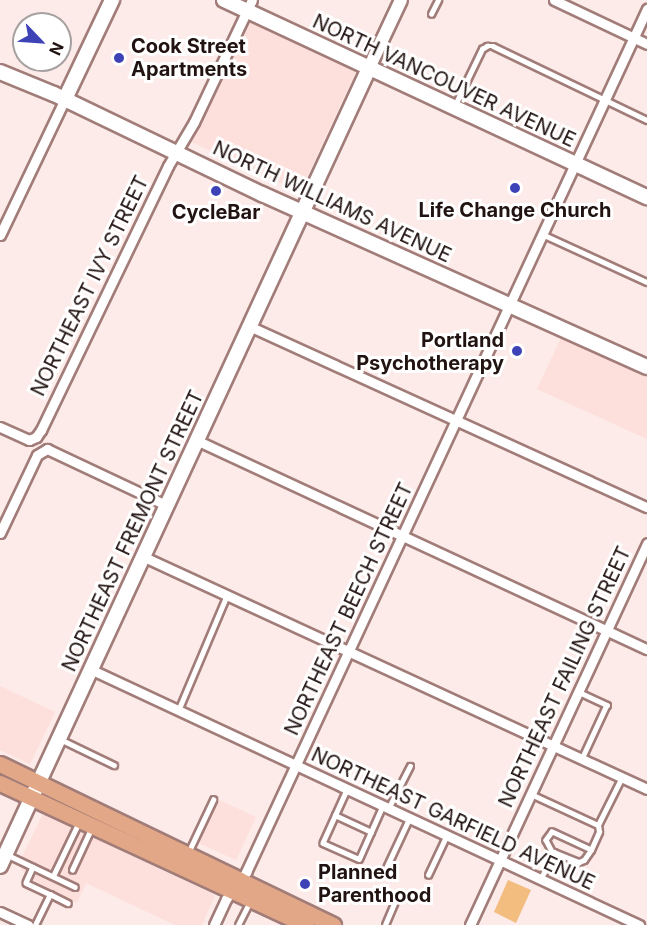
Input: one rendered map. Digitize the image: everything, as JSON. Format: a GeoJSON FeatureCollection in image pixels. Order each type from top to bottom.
{"type":"FeatureCollection","features":[{"type":"Feature","properties":{"kind":"main road"},"geometry":{"type":"LineString","coordinates":[[65,99],[112,0]]}},
{"type":"Feature","properties":{"kind":"main road","name":"NORTH VANCOUVER AVENUE"},"geometry":{"type":"LineString","coordinates":[[224,0],[249,5],[369,68],[647,197]]}},
{"type":"Feature","properties":{"kind":"main road","name":"NORTHEAST FREMONT STREET"},"geometry":{"type":"LineString","coordinates":[[3,860],[369,68]]}},
{"type":"Feature","properties":{"kind":"main road","name":"NORTH WILLIAMS AVENUE"},"geometry":{"type":"LineString","coordinates":[[0,72],[65,99],[302,212],[647,367]]}},
{"type":"Feature","properties":{"kind":"main road"},"geometry":{"type":"LineString","coordinates":[[0,764],[187,855],[236,885],[251,899],[306,925]]}},
{"type":"Feature","properties":{"kind":"main road"},"geometry":{"type":"LineString","coordinates":[[0,783],[86,823],[333,925]]}},
{"type":"Feature","properties":{"kind":"street"},"geometry":{"type":"LineString","coordinates":[[369,68],[401,0]]}},
{"type":"Feature","properties":{"kind":"street"},"geometry":{"type":"LineString","coordinates":[[554,0],[647,44]]}},
{"type":"Feature","properties":{"kind":"street","name":"NORTHEAST IVY STREET"},"geometry":{"type":"LineString","coordinates":[[0,427],[29,440],[38,436],[168,166],[194,123],[249,5]]}},
{"type":"Feature","properties":{"kind":"street","name":"NORTHEAST BEECH STREET"},"geometry":{"type":"LineString","coordinates":[[214,925],[295,766],[647,9]]}},
{"type":"Feature","properties":{"kind":"street"},"geometry":{"type":"LineString","coordinates":[[0,235],[65,99]]}},
{"type":"Feature","properties":{"kind":"street"},"geometry":{"type":"LineString","coordinates":[[249,326],[647,507]]}},
{"type":"Feature","properties":{"kind":"street"},"geometry":{"type":"LineString","coordinates":[[196,440],[647,649]]}},
{"type":"Feature","properties":{"kind":"street"},"geometry":{"type":"LineString","coordinates":[[0,533],[39,453],[50,450],[166,505]]}},
{"type":"Feature","properties":{"kind":"street","name":"NORTHEAST FAILING STREET"},"geometry":{"type":"LineString","coordinates":[[470,925],[647,543]]}},
{"type":"Feature","properties":{"kind":"street"},"geometry":{"type":"LineString","coordinates":[[142,556],[647,789]]}},
{"type":"Feature","properties":{"kind":"street","name":"NORTHEAST GARFIELD AVENUE"},"geometry":{"type":"LineString","coordinates":[[90,669],[446,837],[639,925]]}},
{"type":"Feature","properties":{"kind":"street"},"geometry":{"type":"LineString","coordinates":[[0,912],[28,925]]}},
{"type":"Feature","properties":{"kind":"lane"},"geometry":{"type":"LineString","coordinates":[[431,14],[438,0]]}},
{"type":"Feature","properties":{"kind":"lane"},"geometry":{"type":"LineString","coordinates":[[454,108],[482,49],[487,46],[647,120]]}},
{"type":"Feature","properties":{"kind":"lane"},"geometry":{"type":"LineString","coordinates":[[542,234],[647,282]]}},
{"type":"Feature","properties":{"kind":"lane"},"geometry":{"type":"LineString","coordinates":[[178,711],[227,595]]}},
{"type":"Feature","properties":{"kind":"lane"},"geometry":{"type":"LineString","coordinates":[[578,692],[607,705],[582,759]]}},
{"type":"Feature","properties":{"kind":"lane"},"geometry":{"type":"LineString","coordinates":[[58,738],[114,765]]}},
{"type":"Feature","properties":{"kind":"lane"},"geometry":{"type":"LineString","coordinates":[[347,790],[323,843],[359,860],[371,832],[410,766]]}},
{"type":"Feature","properties":{"kind":"lane"},"geometry":{"type":"LineString","coordinates":[[591,850],[552,832],[546,840],[553,853],[579,862],[584,860],[591,850],[599,832],[598,825],[622,777]]}},
{"type":"Feature","properties":{"kind":"lane"},"geometry":{"type":"LineString","coordinates":[[531,794],[598,825]]}},
{"type":"Feature","properties":{"kind":"lane"},"geometry":{"type":"LineString","coordinates":[[187,855],[213,800]]}},
{"type":"Feature","properties":{"kind":"lane"},"geometry":{"type":"LineString","coordinates":[[335,815],[371,832]]}},
{"type":"Feature","properties":{"kind":"lane"},"geometry":{"type":"LineString","coordinates":[[386,868],[409,819]]}},
{"type":"Feature","properties":{"kind":"lane"},"geometry":{"type":"LineString","coordinates":[[72,870],[86,823]]}},
{"type":"Feature","properties":{"kind":"lane"},"geometry":{"type":"LineString","coordinates":[[53,876],[86,823]]}},
{"type":"Feature","properties":{"kind":"lane"},"geometry":{"type":"LineString","coordinates":[[428,875],[446,837]]}},
{"type":"Feature","properties":{"kind":"lane"},"geometry":{"type":"LineString","coordinates":[[540,880],[553,853]]}},
{"type":"Feature","properties":{"kind":"lane"},"geometry":{"type":"LineString","coordinates":[[3,860],[33,867],[75,887]]}},
{"type":"Feature","properties":{"kind":"lane"},"geometry":{"type":"LineString","coordinates":[[33,867],[26,883],[68,903]]}},
{"type":"Feature","properties":{"kind":"lane"},"geometry":{"type":"LineString","coordinates":[[35,925],[50,894]]}},
{"type":"Feature","properties":{"kind":"lane"},"geometry":{"type":"LineString","coordinates":[[385,925],[397,897]]}},
{"type":"Feature","properties":{"kind":"lane"},"geometry":{"type":"LineString","coordinates":[[238,925],[251,899]]}},
{"type":"Feature","properties":{"kind":"shaded area"},"geometry":{"type":"Polygon","coordinates":[[[249,21],[356,71],[300,192],[192,142],[249,21]]]}},
{"type":"Feature","properties":{"kind":"shaded area"},"geometry":{"type":"Polygon","coordinates":[[[561,338],[647,378],[647,439],[537,389],[561,338]]]}},
{"type":"Feature","properties":{"kind":"shaded area"},"geometry":{"type":"Polygon","coordinates":[[[0,686],[55,712],[30,764],[0,750],[0,686]]]}},
{"type":"Feature","properties":{"kind":"shaded area"},"geometry":{"type":"Polygon","coordinates":[[[219,800],[256,817],[236,860],[199,843],[219,800]]]}},
{"type":"Feature","properties":{"kind":"shaded area"},"geometry":{"type":"Polygon","coordinates":[[[43,814],[215,895],[202,925],[175,925],[86,883],[77,903],[34,883],[32,875],[21,870],[22,867],[18,865],[43,814]]]}},
{"type":"Feature","properties":{"kind":"shaded area"},"geometry":{"type":"Polygon","coordinates":[[[508,880],[531,890],[516,923],[494,912],[508,880]]]}},
{"type":"Feature","properties":{"kind":"place","name":"Cook Street Apartments"},"geometry":{"type":"Point","coordinates":[119,58]}},
{"type":"Feature","properties":{"kind":"place","name":"Life Change Church"},"geometry":{"type":"Point","coordinates":[515,188]}},
{"type":"Feature","properties":{"kind":"place","name":"CycleBar"},"geometry":{"type":"Point","coordinates":[216,191]}},
{"type":"Feature","properties":{"kind":"place","name":"Portland Psychotherapy"},"geometry":{"type":"Point","coordinates":[517,351]}},
{"type":"Feature","properties":{"kind":"place","name":"Planned Parenthood"},"geometry":{"type":"Point","coordinates":[305,884]}}]}
